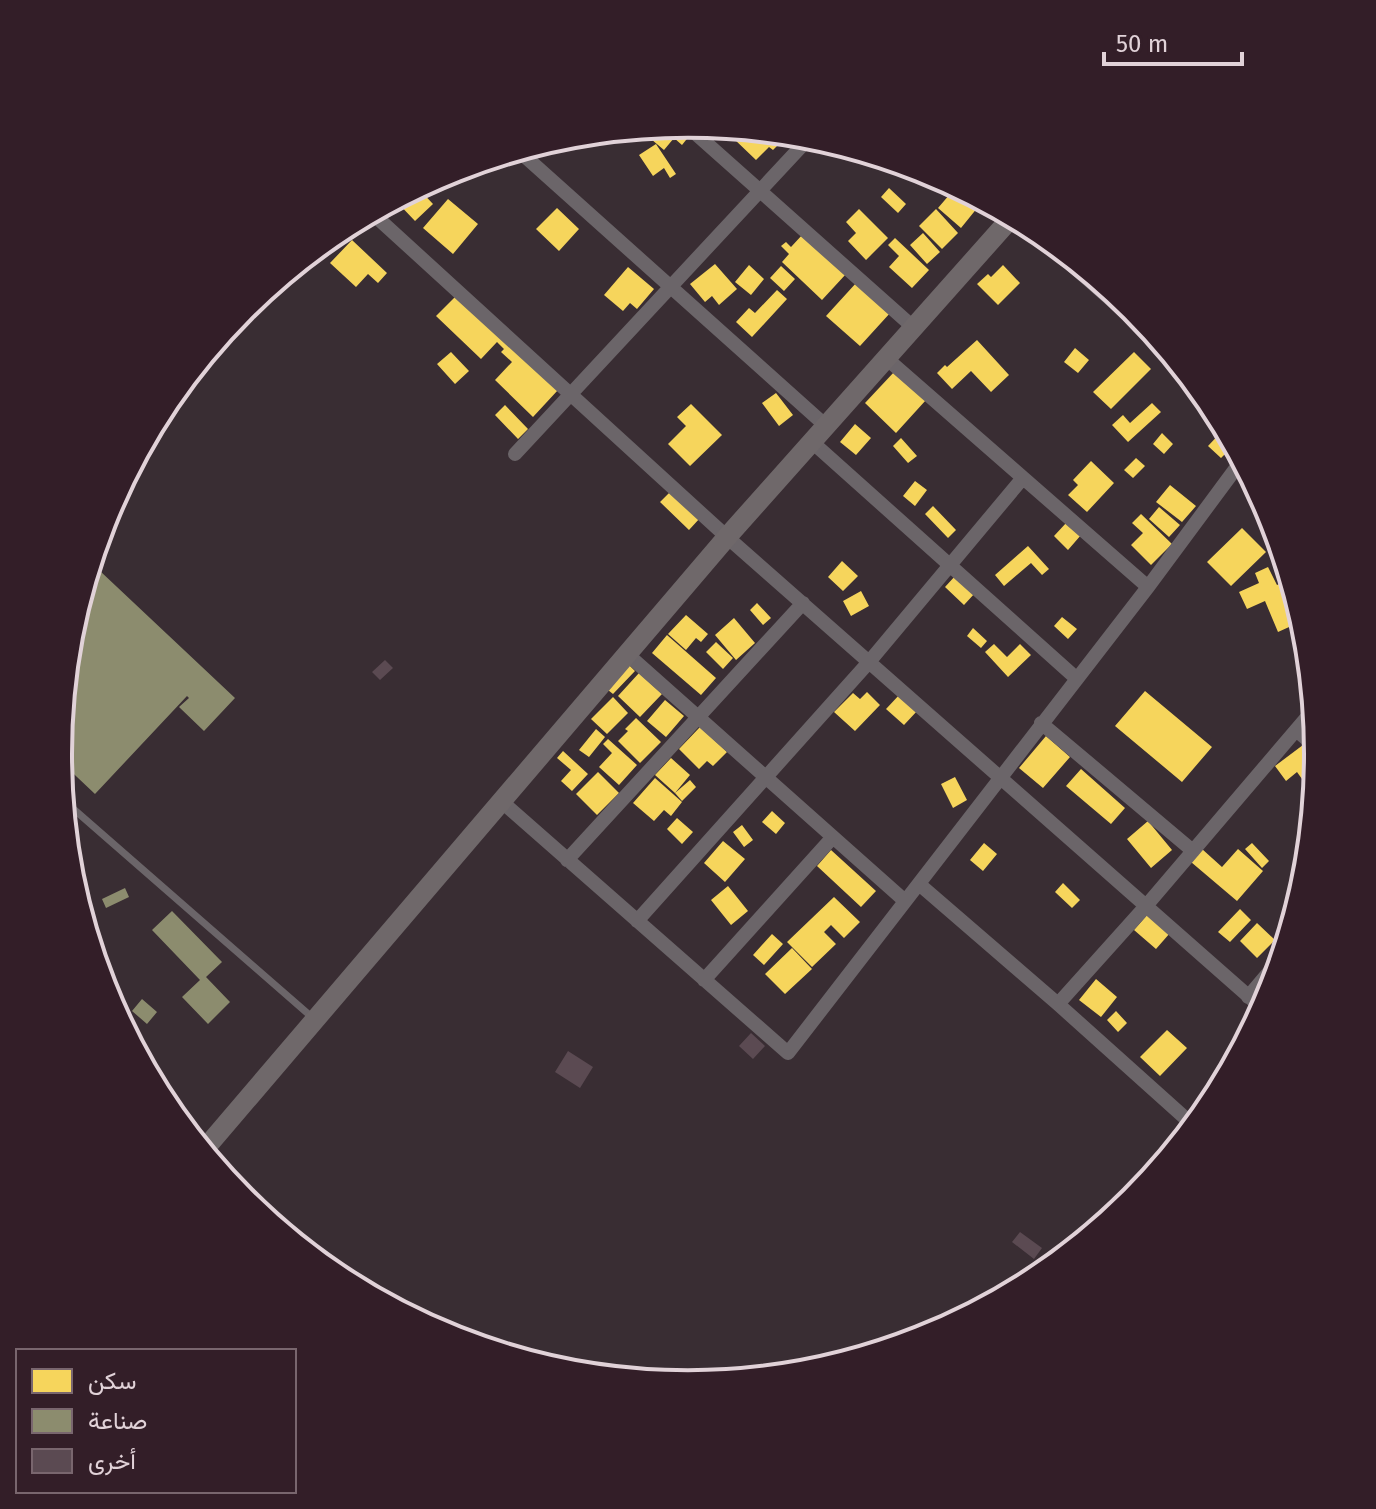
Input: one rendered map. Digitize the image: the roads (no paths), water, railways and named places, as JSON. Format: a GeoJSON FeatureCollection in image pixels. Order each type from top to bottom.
{"type":"FeatureCollection","features":[{"type":"Feature","properties":{"kind":"main road"},"geometry":{"type":"LineString","coordinates":[[210,1143],[626,653],[1004,226]]}},
{"type":"Feature","properties":{"kind":"street"},"geometry":{"type":"LineString","coordinates":[[701,139],[913,327]]}},
{"type":"Feature","properties":{"kind":"street"},"geometry":{"type":"LineString","coordinates":[[515,454],[799,149]]}},
{"type":"Feature","properties":{"kind":"street"},"geometry":{"type":"LineString","coordinates":[[528,159],[826,426]]}},
{"type":"Feature","properties":{"kind":"street"},"geometry":{"type":"LineString","coordinates":[[380,221],[727,537],[1252,1000]]}},
{"type":"Feature","properties":{"kind":"street"},"geometry":{"type":"LineString","coordinates":[[886,358],[1148,587]]}},
{"type":"Feature","properties":{"kind":"street"},"geometry":{"type":"LineString","coordinates":[[811,441],[1077,679]]}},
{"type":"Feature","properties":{"kind":"street"},"geometry":{"type":"LineString","coordinates":[[501,801],[788,1053],[1234,471]]}},
{"type":"Feature","properties":{"kind":"street"},"geometry":{"type":"LineString","coordinates":[[637,921],[869,662],[1022,479]]}},
{"type":"Feature","properties":{"kind":"street"},"geometry":{"type":"LineString","coordinates":[[567,860],[803,603]]}},
{"type":"Feature","properties":{"kind":"street"},"geometry":{"type":"LineString","coordinates":[[626,653],[905,901]]}},
{"type":"Feature","properties":{"kind":"street"},"geometry":{"type":"LineString","coordinates":[[1058,1004],[1303,722]]}},
{"type":"Feature","properties":{"kind":"street"},"geometry":{"type":"LineString","coordinates":[[1041,723],[1193,851]]}},
{"type":"Feature","properties":{"kind":"street"},"geometry":{"type":"LineString","coordinates":[[1296,730],[1304,736]]}},
{"type":"Feature","properties":{"kind":"street"},"geometry":{"type":"LineString","coordinates":[[704,980],[833,837]]}},
{"type":"Feature","properties":{"kind":"street"},"geometry":{"type":"LineString","coordinates":[[919,884],[1185,1118]]}},
{"type":"Feature","properties":{"kind":"street"},"geometry":{"type":"LineString","coordinates":[[1248,997],[1259,983]]}},
{"type":"Feature","properties":{"kind":"lane"},"geometry":{"type":"LineString","coordinates":[[74,810],[315,1019]]}}]}
